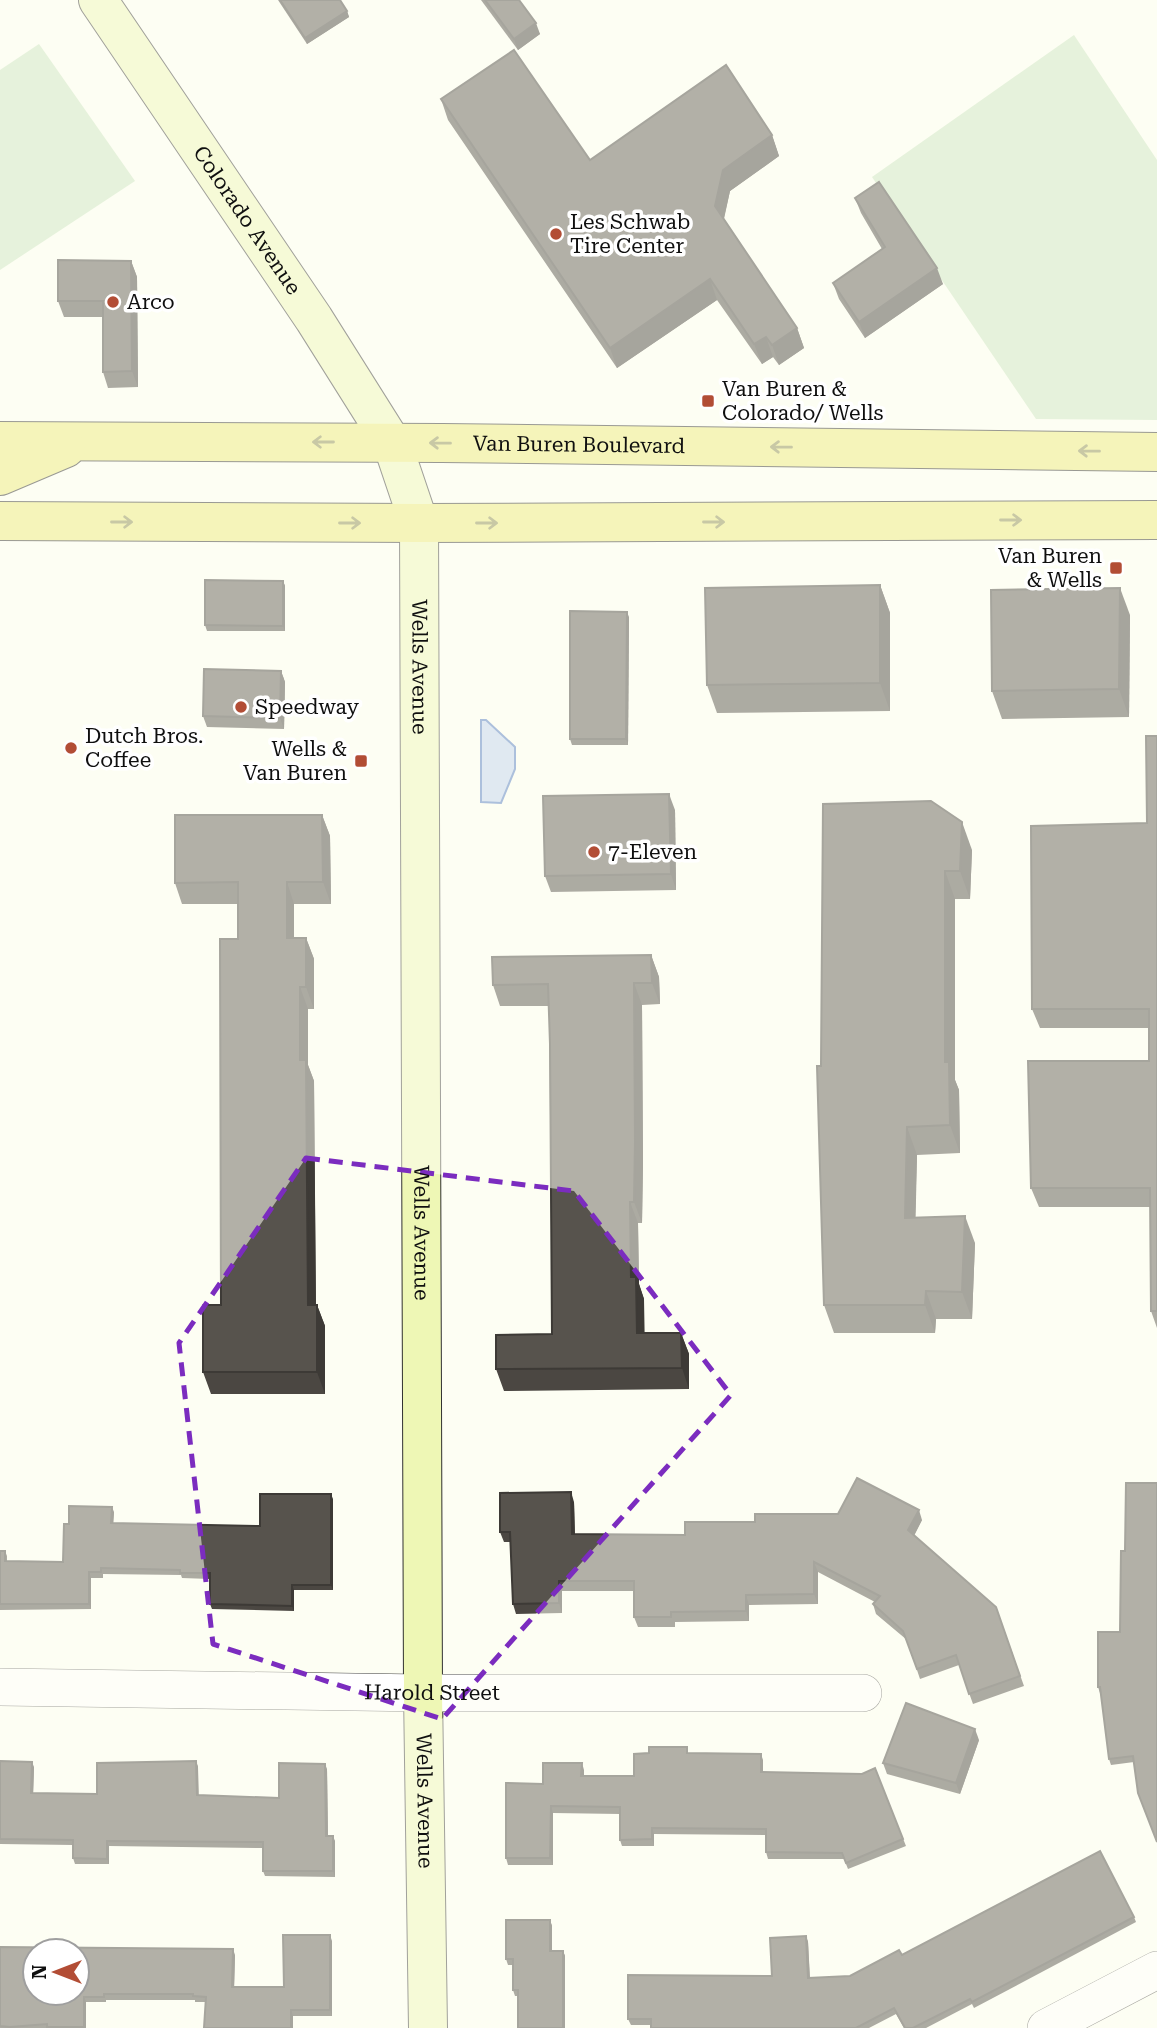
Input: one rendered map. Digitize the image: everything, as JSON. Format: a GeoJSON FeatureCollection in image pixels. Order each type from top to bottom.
{"type":"FeatureCollection","features":[{"type":"Feature","properties":{"kind":"main road","name":"Colorado Avenue"},"geometry":{"type":"LineString","coordinates":[[98,0],[314,319],[392,443]]}},
{"type":"Feature","properties":{"kind":"main road","name":"Van Buren Boulevard"},"geometry":{"type":"LineString","coordinates":[[0,442],[392,443],[1157,452]]}},
{"type":"Feature","properties":{"kind":"main road"},"geometry":{"type":"LineString","coordinates":[[0,477],[81,442]]}},
{"type":"Feature","properties":{"kind":"main road","name":"Wells Avenue"},"geometry":{"type":"LineString","coordinates":[[392,443],[419,523],[428,2028]]}},
{"type":"Feature","properties":{"kind":"main road"},"geometry":{"type":"LineString","coordinates":[[0,521],[419,523],[1157,520]]}},
{"type":"Feature","properties":{"kind":"street","name":"Harold Street"},"geometry":{"type":"LineString","coordinates":[[0,1687],[424,1693],[863,1693]]}},
{"type":"Feature","properties":{"kind":"street"},"geometry":{"type":"LineString","coordinates":[[1046,2028],[1157,1970]]}},
{"type":"Feature","properties":{"kind":"highlighted area"},"geometry":{"type":"Polygon","coordinates":[[[306,1158],[574,1191],[731,1395],[442,1719],[213,1644],[179,1343],[306,1158]]]}},
{"type":"Feature","properties":{"kind":"green space"},"geometry":{"type":"Polygon","coordinates":[[[1074,35],[1157,160],[1157,420],[1036,419],[872,177],[1074,35]]]}},
{"type":"Feature","properties":{"kind":"green space"},"geometry":{"type":"Polygon","coordinates":[[[39,44],[135,181],[0,270],[0,70],[39,44]]]}},
{"type":"Feature","properties":{"kind":"water"},"geometry":{"type":"Polygon","coordinates":[[[481,720],[486,720],[515,747],[515,769],[501,803],[481,802],[481,720]]]}},
{"type":"Feature","properties":{"kind":"building"},"geometry":{"type":"Polygon","coordinates":[[[280,0],[340,0],[347,11],[305,38],[280,0]]]}},
{"type":"Feature","properties":{"kind":"building"},"geometry":{"type":"Polygon","coordinates":[[[485,0],[519,0],[536,23],[514,39],[485,0]]]}},
{"type":"Feature","properties":{"kind":"building"},"geometry":{"type":"Polygon","coordinates":[[[514,50],[590,160],[726,65],[772,135],[723,170],[715,206],[797,328],[772,345],[766,337],[754,344],[710,279],[610,348],[441,99],[514,50]]]}},
{"type":"Feature","properties":{"kind":"building"},"geometry":{"type":"Polygon","coordinates":[[[879,182],[937,268],[859,322],[833,283],[885,247],[855,198],[879,182]]]}},
{"type":"Feature","properties":{"kind":"building"},"geometry":{"type":"Polygon","coordinates":[[[58,260],[131,261],[132,371],[103,372],[103,301],[58,301],[58,260]]]}},
{"type":"Feature","properties":{"kind":"building"},"geometry":{"type":"Polygon","coordinates":[[[205,580],[283,581],[283,626],[205,625],[205,580]]]}},
{"type":"Feature","properties":{"kind":"building"},"geometry":{"type":"Polygon","coordinates":[[[880,585],[880,683],[707,685],[705,588],[880,585]]]}},
{"type":"Feature","properties":{"kind":"building"},"geometry":{"type":"Polygon","coordinates":[[[1120,588],[1119,689],[992,691],[991,590],[1120,588]]]}},
{"type":"Feature","properties":{"kind":"building"},"geometry":{"type":"Polygon","coordinates":[[[570,611],[627,612],[626,739],[570,739],[570,611]]]}},
{"type":"Feature","properties":{"kind":"building"},"geometry":{"type":"Polygon","coordinates":[[[204,669],[281,671],[280,718],[203,716],[204,669]]]}},
{"type":"Feature","properties":{"kind":"building"},"geometry":{"type":"Polygon","coordinates":[[[1146,736],[1157,736],[1157,1311],[1151,1311],[1150,1188],[1031,1188],[1028,1061],[1149,1061],[1149,1009],[1032,1009],[1031,826],[1147,823],[1146,736]]]}},
{"type":"Feature","properties":{"kind":"building"},"geometry":{"type":"Polygon","coordinates":[[[669,794],[671,874],[545,876],[543,796],[669,794]]]}},
{"type":"Feature","properties":{"kind":"building"},"geometry":{"type":"Polygon","coordinates":[[[931,801],[962,822],[960,871],[945,871],[945,1062],[949,1062],[950,1125],[907,1127],[905,1218],[965,1216],[962,1292],[926,1291],[925,1305],[824,1305],[817,1066],[821,1066],[823,804],[931,801]]]}},
{"type":"Feature","properties":{"kind":"building"},"geometry":{"type":"Polygon","coordinates":[[[175,815],[322,815],[323,882],[287,882],[287,938],[306,938],[306,987],[300,987],[300,1060],[306,1060],[308,1305],[317,1305],[317,1372],[203,1372],[203,1305],[221,1305],[220,939],[238,939],[238,882],[175,883],[175,815]]]}},
{"type":"Feature","properties":{"kind":"building"},"geometry":{"type":"Polygon","coordinates":[[[651,955],[652,983],[634,983],[635,1141],[634,1202],[630,1202],[631,1277],[636,1277],[637,1333],[681,1333],[682,1368],[496,1369],[496,1335],[552,1334],[550,1044],[548,984],[493,985],[492,957],[651,955]]]}},
{"type":"Feature","properties":{"kind":"building"},"geometry":{"type":"Polygon","coordinates":[[[857,1478],[919,1510],[908,1530],[996,1607],[1020,1676],[969,1694],[956,1655],[917,1669],[903,1631],[873,1604],[880,1596],[814,1562],[814,1594],[746,1595],[746,1611],[671,1612],[671,1617],[634,1617],[634,1581],[559,1581],[559,1603],[513,1604],[510,1532],[500,1532],[500,1493],[571,1492],[572,1534],[685,1535],[685,1522],[755,1522],[755,1514],[838,1514],[857,1478]]]}},
{"type":"Feature","properties":{"kind":"building"},"geometry":{"type":"Polygon","coordinates":[[[1126,1483],[1157,1483],[1157,1842],[1138,1793],[1133,1756],[1109,1759],[1098,1687],[1098,1632],[1120,1632],[1121,1551],[1125,1551],[1126,1483]]]}},
{"type":"Feature","properties":{"kind":"building"},"geometry":{"type":"Polygon","coordinates":[[[260,1494],[331,1494],[331,1585],[292,1585],[292,1606],[210,1604],[210,1573],[101,1568],[101,1572],[89,1572],[89,1604],[0,1604],[0,1551],[5,1551],[5,1561],[63,1562],[64,1524],[69,1524],[69,1506],[112,1507],[111,1523],[260,1526],[260,1494]]]}},
{"type":"Feature","properties":{"kind":"building"},"geometry":{"type":"Polygon","coordinates":[[[906,1703],[975,1729],[956,1783],[883,1763],[906,1703]]]}},
{"type":"Feature","properties":{"kind":"building"},"geometry":{"type":"Polygon","coordinates":[[[649,1747],[687,1747],[687,1753],[761,1754],[761,1772],[862,1774],[875,1768],[903,1839],[846,1863],[842,1853],[766,1852],[766,1829],[652,1828],[652,1839],[620,1840],[620,1807],[551,1806],[550,1858],[506,1858],[506,1783],[543,1784],[543,1763],[582,1763],[581,1776],[634,1776],[634,1754],[649,1753],[649,1747]]]}},
{"type":"Feature","properties":{"kind":"building"},"geometry":{"type":"Polygon","coordinates":[[[0,1761],[32,1762],[31,1793],[97,1794],[97,1763],[196,1761],[197,1795],[279,1798],[279,1763],[325,1764],[326,1836],[333,1836],[333,1871],[263,1871],[263,1842],[107,1841],[107,1859],[73,1858],[73,1840],[0,1839],[0,1761]]]}},
{"type":"Feature","properties":{"kind":"building"},"geometry":{"type":"Polygon","coordinates":[[[1100,1851],[1134,1917],[972,2002],[970,1999],[913,2028],[905,2028],[894,2008],[856,2028],[651,2028],[651,2019],[628,2019],[628,1975],[772,1976],[770,1938],[806,1936],[808,1978],[850,1976],[899,1950],[902,1955],[1100,1851]]]}},
{"type":"Feature","properties":{"kind":"building"},"geometry":{"type":"Polygon","coordinates":[[[506,1920],[550,1920],[550,1951],[563,1951],[563,2028],[518,2028],[518,1990],[513,1990],[513,1959],[506,1959],[506,1920]]]}},
{"type":"Feature","properties":{"kind":"building"},"geometry":{"type":"Polygon","coordinates":[[[283,1935],[330,1935],[330,2010],[291,2010],[291,2028],[204,2028],[206,1997],[193,1994],[104,1994],[104,1997],[91,1997],[91,1948],[233,1949],[232,1987],[284,1987],[283,1935]]]}},
{"type":"Feature","properties":{"kind":"building"},"geometry":{"type":"Polygon","coordinates":[[[0,1947],[21,1947],[21,2007],[84,2007],[84,2027],[47,2027],[47,2024],[0,2026],[0,1947]]]}},
{"type":"Feature","properties":{"kind":"place","name":"Les Schwab Tire Center"},"geometry":{"type":"Point","coordinates":[556,234]}},
{"type":"Feature","properties":{"kind":"place","name":"Arco"},"geometry":{"type":"Point","coordinates":[113,302]}},
{"type":"Feature","properties":{"kind":"place","name":"Van Buren & Colorado/ Wells"},"geometry":{"type":"Point","coordinates":[708,401]}},
{"type":"Feature","properties":{"kind":"place","name":"Van Buren & Wells"},"geometry":{"type":"Point","coordinates":[1116,568]}},
{"type":"Feature","properties":{"kind":"place","name":"Speedway"},"geometry":{"type":"Point","coordinates":[241,707]}},
{"type":"Feature","properties":{"kind":"place","name":"Dutch Bros. Coffee"},"geometry":{"type":"Point","coordinates":[71,748]}},
{"type":"Feature","properties":{"kind":"place","name":"Wells & Van Buren"},"geometry":{"type":"Point","coordinates":[361,761]}},
{"type":"Feature","properties":{"kind":"place","name":"7-Eleven"},"geometry":{"type":"Point","coordinates":[594,852]}}]}
